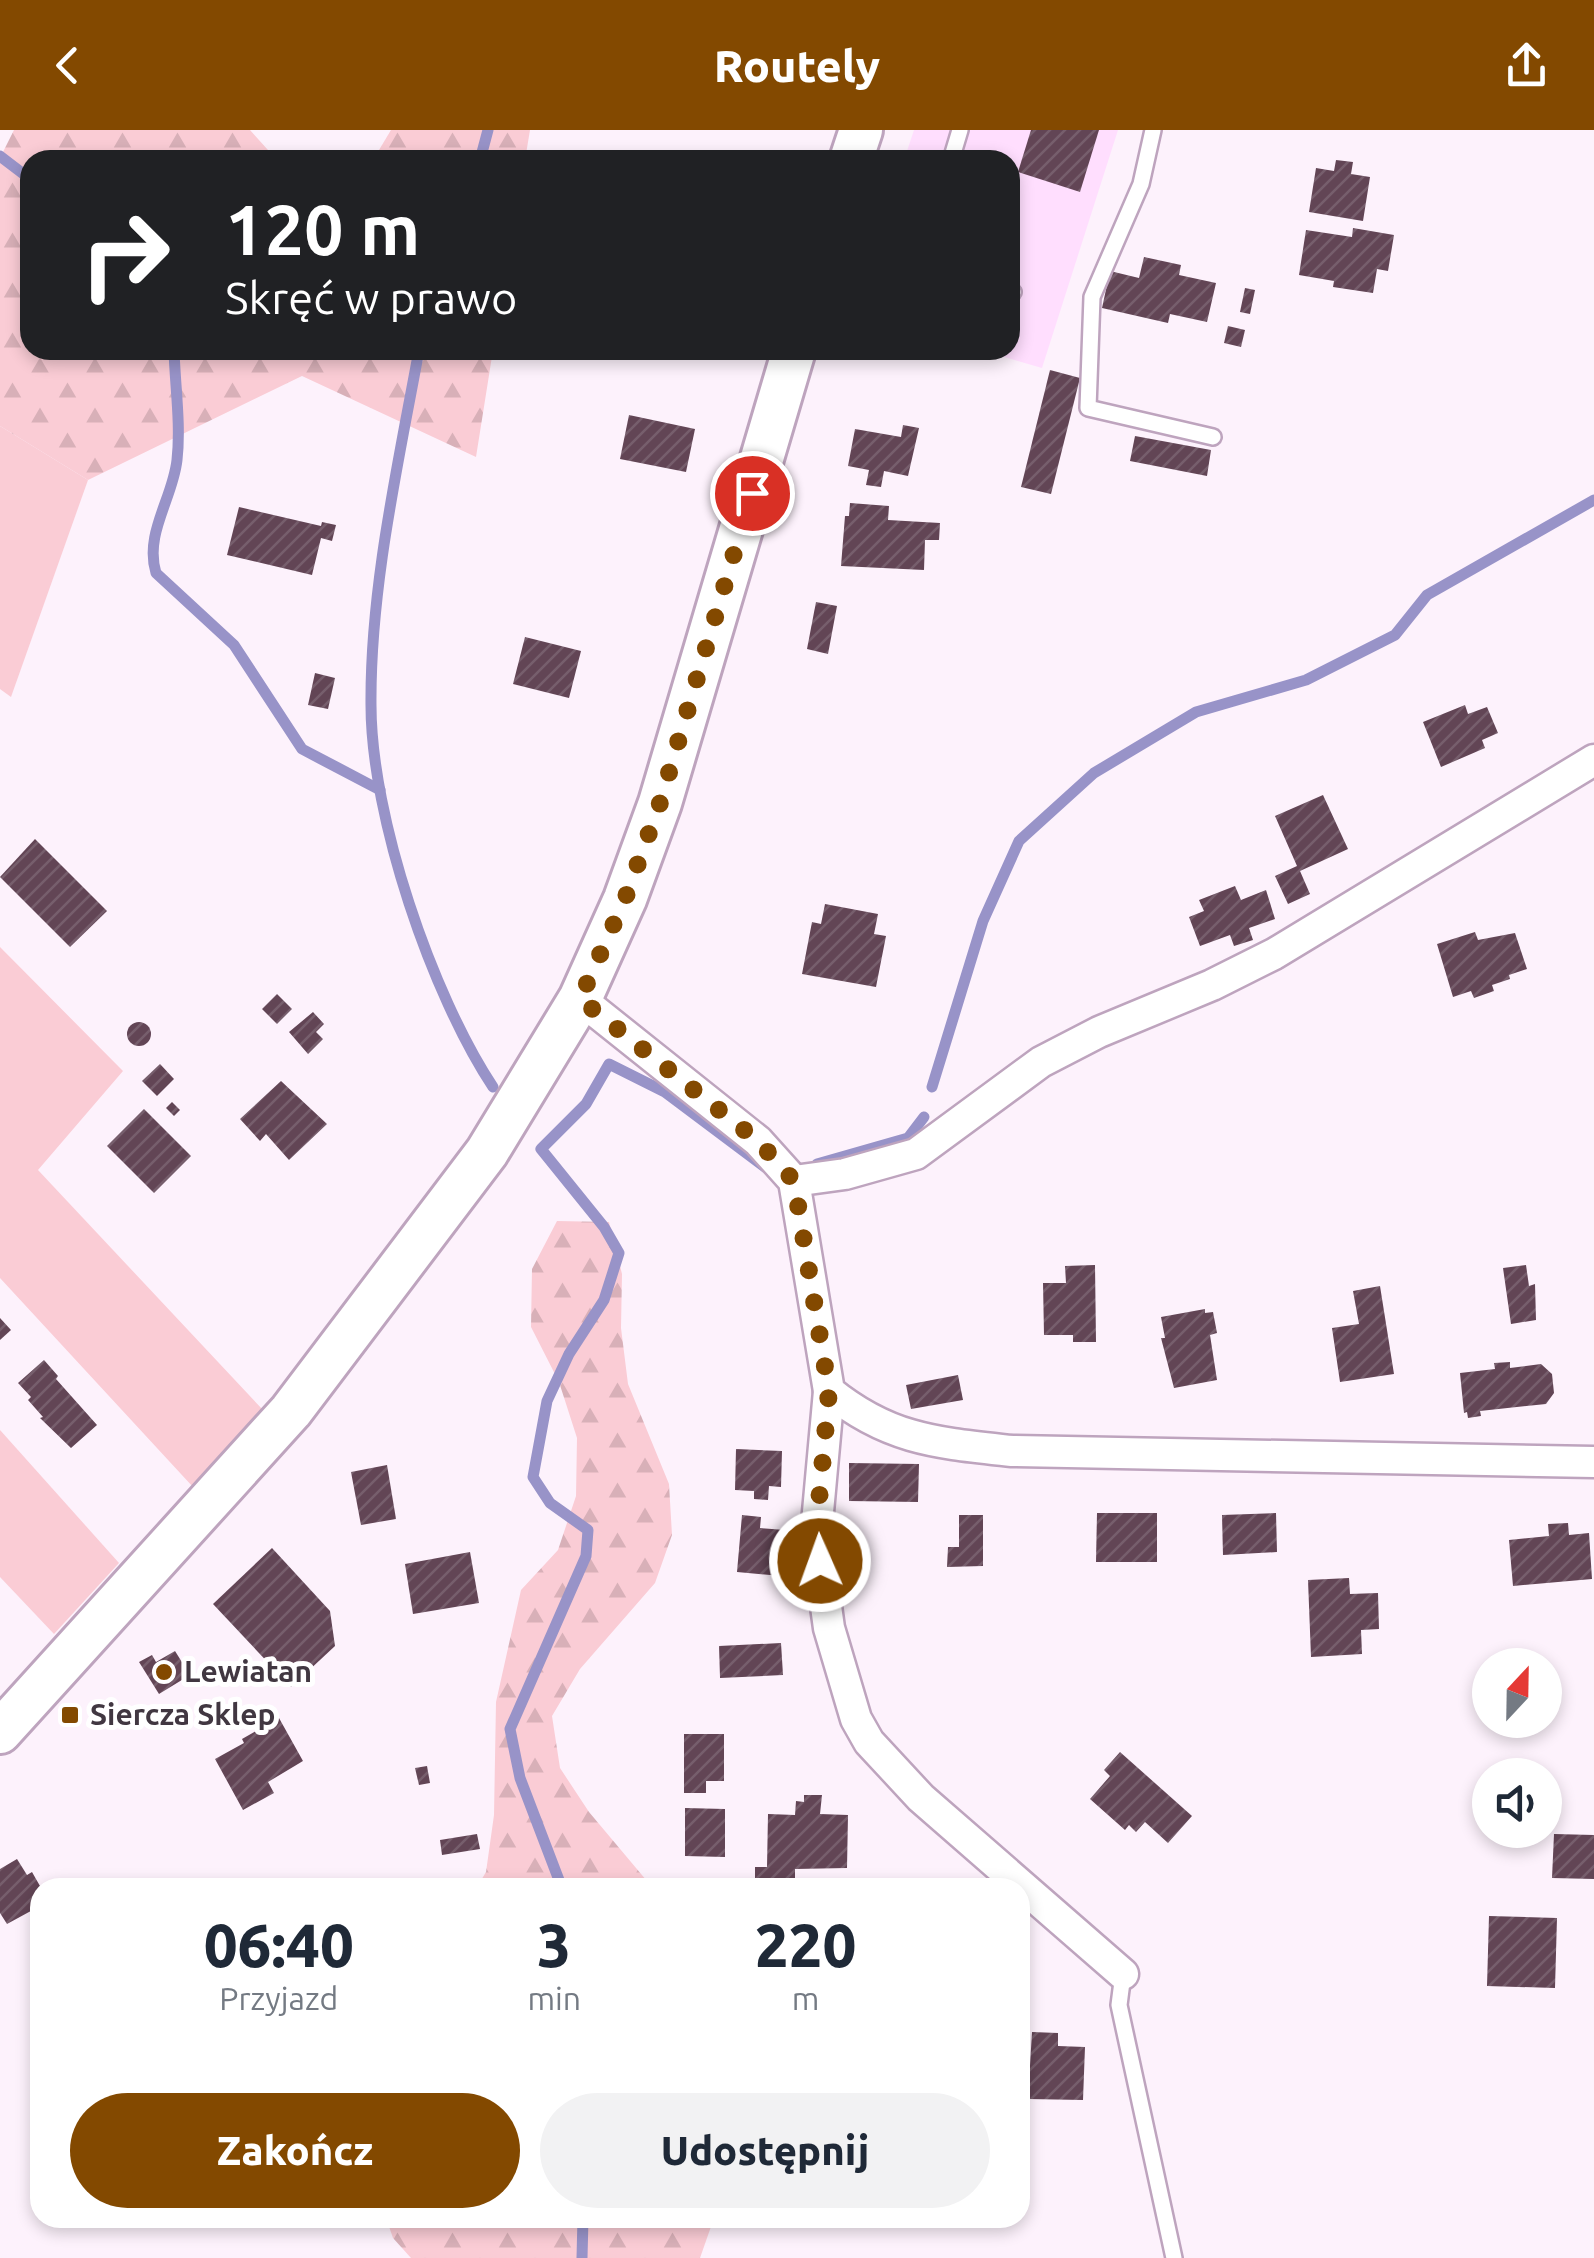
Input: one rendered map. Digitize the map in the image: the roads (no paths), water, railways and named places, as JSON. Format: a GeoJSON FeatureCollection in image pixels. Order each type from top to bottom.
{"type":"FeatureCollection","features":[{"type":"Feature","properties":{"kind":"street"},"geometry":{"type":"LineString","coordinates":[[0,1732],[291,1411],[486,1152],[580,999],[625,899],[660,803],[791,360]]}},
{"type":"Feature","properties":{"kind":"street"},"geometry":{"type":"LineString","coordinates":[[794,1181],[845,1174],[916,1154],[1041,1062],[1274,954],[1594,760]]}},
{"type":"Feature","properties":{"kind":"street"},"geometry":{"type":"LineString","coordinates":[[580,999],[758,1141],[794,1181],[829,1391],[816,1534],[829,1628],[856,1720],[870,1742],[921,1798],[1013,1878]]}},
{"type":"Feature","properties":{"kind":"street"},"geometry":{"type":"LineString","coordinates":[[829,1391],[854,1412],[895,1432],[1012,1451],[1594,1462]]}},
{"type":"Feature","properties":{"kind":"street"},"geometry":{"type":"LineString","coordinates":[[1030,1893],[1123,1974]]}},
{"type":"Feature","properties":{"kind":"lane"},"geometry":{"type":"LineString","coordinates":[[1153,130],[1141,184],[1092,297],[1088,408],[1214,437]]}},
{"type":"Feature","properties":{"kind":"lane"},"geometry":{"type":"LineString","coordinates":[[1123,1974],[1118,2005],[1174,2258]]}},
{"type":"Feature","properties":{"kind":"waterway"},"geometry":{"type":"LineString","coordinates":[[483,150],[488,130]]}},
{"type":"Feature","properties":{"kind":"waterway"},"geometry":{"type":"LineString","coordinates":[[0,156],[20,171]]}},
{"type":"Feature","properties":{"kind":"waterway"},"geometry":{"type":"LineString","coordinates":[[175,360],[177,460],[156,530],[156,573],[234,645],[302,749],[380,790]]}},
{"type":"Feature","properties":{"kind":"waterway"},"geometry":{"type":"LineString","coordinates":[[417,360],[375,616],[371,705],[374,750],[381,799],[409,904],[448,1004],[493,1087]]}},
{"type":"Feature","properties":{"kind":"waterway"},"geometry":{"type":"LineString","coordinates":[[932,1087],[983,921],[1019,841],[1094,773],[1196,712],[1306,680],[1395,635],[1427,595],[1594,500]]}},
{"type":"Feature","properties":{"kind":"waterway"},"geometry":{"type":"LineString","coordinates":[[558,1878],[520,1778],[510,1729],[586,1556],[588,1530],[550,1503],[533,1477],[547,1401],[569,1354],[604,1300],[619,1253],[604,1227],[541,1149],[586,1104],[609,1064],[665,1092],[765,1167]]}},
{"type":"Feature","properties":{"kind":"waterway"},"geometry":{"type":"LineString","coordinates":[[817,1164],[908,1138],[924,1117]]}},
{"type":"Feature","properties":{"kind":"waterway"},"geometry":{"type":"LineString","coordinates":[[582,2258],[583,2228]]}},
{"type":"Feature","properties":{"kind":"place","name":"Lewiatan"},"geometry":{"type":"Point","coordinates":[164,1672]}},
{"type":"Feature","properties":{"kind":"place","name":"Siercza Sklep"},"geometry":{"type":"Point","coordinates":[70,1715]}}]}
